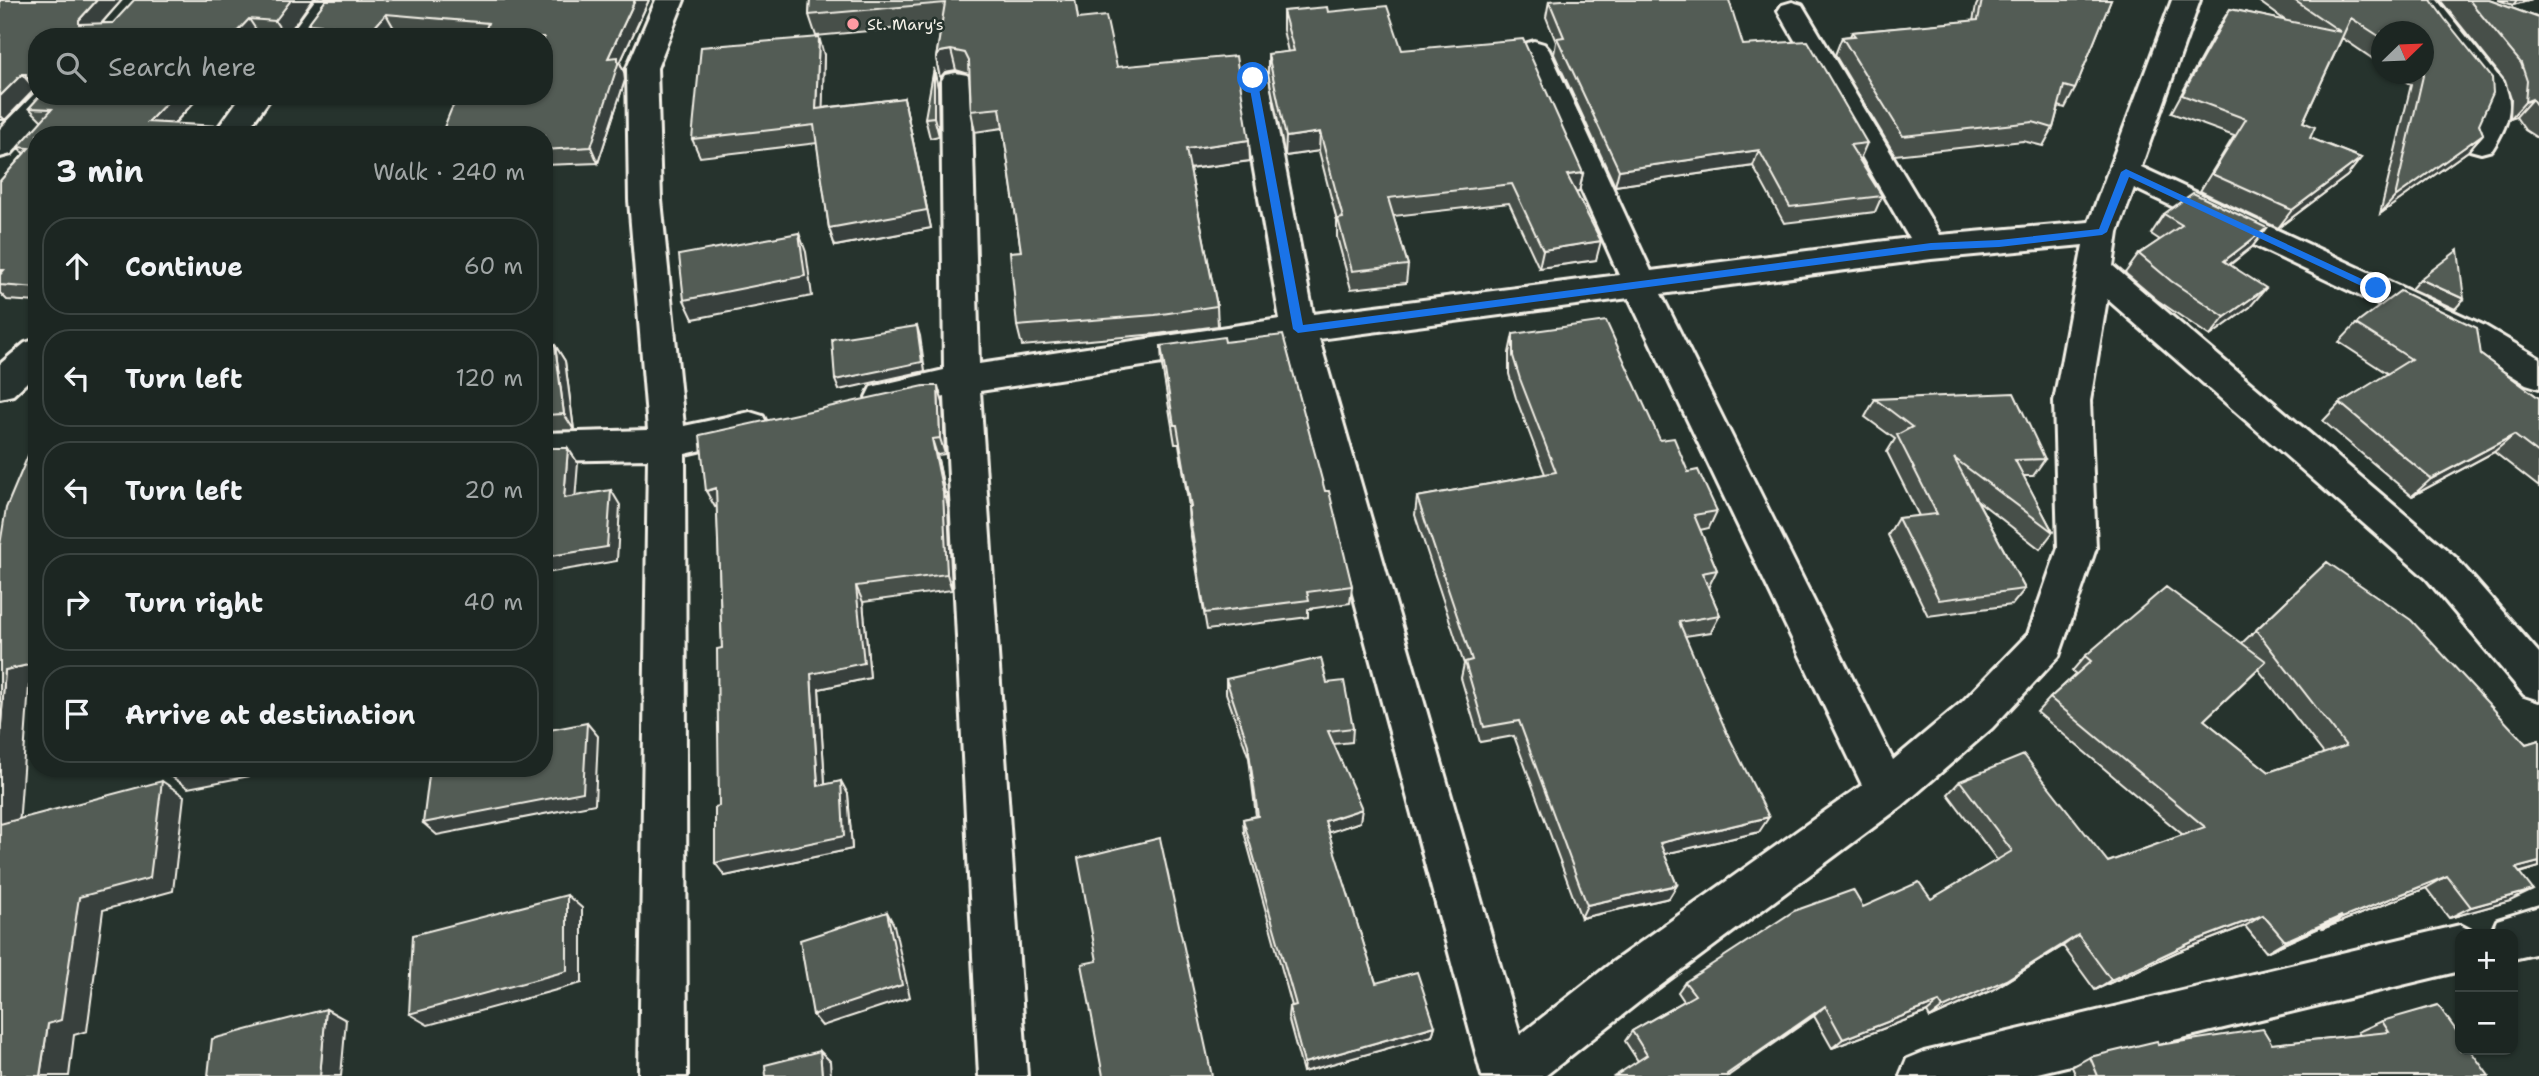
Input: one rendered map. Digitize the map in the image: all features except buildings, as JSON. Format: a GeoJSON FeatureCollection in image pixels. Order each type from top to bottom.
{"type":"FeatureCollection","features":[{"type":"Feature","properties":{"kind":"street"},"geometry":{"type":"LineString","coordinates":[[309,28],[329,0]]}},
{"type":"Feature","properties":{"kind":"street"},"geometry":{"type":"LineString","coordinates":[[663,1076],[667,444],[645,200],[642,68],[670,0]]}},
{"type":"Feature","properties":{"kind":"street"},"geometry":{"type":"LineString","coordinates":[[1253,78],[1298,329],[1507,1076],[1627,981],[1888,792],[1977,715],[2045,644],[2077,548],[2071,401],[2102,232],[2126,172],[2186,0]]}},
{"type":"Feature","properties":{"kind":"street"},"geometry":{"type":"LineString","coordinates":[[2423,0],[2442,28],[2488,82],[2495,95],[2495,111],[2481,143]]}},
{"type":"Feature","properties":{"kind":"street"},"geometry":{"type":"LineString","coordinates":[[1792,12],[1931,247]]}},
{"type":"Feature","properties":{"kind":"street"},"geometry":{"type":"LineString","coordinates":[[1534,50],[1640,285],[1888,792]]}},
{"type":"Feature","properties":{"kind":"street"},"geometry":{"type":"LineString","coordinates":[[956,82],[962,380],[1003,1076]]}},
{"type":"Feature","properties":{"kind":"street"},"geometry":{"type":"LineString","coordinates":[[0,147],[40,105]]}},
{"type":"Feature","properties":{"kind":"street"},"geometry":{"type":"LineString","coordinates":[[235,126],[250,105]]}},
{"type":"Feature","properties":{"kind":"street"},"geometry":{"type":"LineString","coordinates":[[2126,172],[2473,335],[2539,374]]}},
{"type":"Feature","properties":{"kind":"street"},"geometry":{"type":"LineString","coordinates":[[855,403],[962,380],[1298,329],[1931,247],[2102,232]]}},
{"type":"Feature","properties":{"kind":"street"},"geometry":{"type":"LineString","coordinates":[[2095,270],[2441,568],[2539,682]]}},
{"type":"Feature","properties":{"kind":"street"},"geometry":{"type":"LineString","coordinates":[[0,385],[28,360]]}},
{"type":"Feature","properties":{"kind":"street"},"geometry":{"type":"LineString","coordinates":[[553,447],[667,444],[775,421]]}},
{"type":"Feature","properties":{"kind":"street"},"geometry":{"type":"LineString","coordinates":[[2518,935],[2539,930]]}},
{"type":"Feature","properties":{"kind":"street"},"geometry":{"type":"LineString","coordinates":[[1923,1076],[2455,949]]}},
{"type":"Feature","properties":{"kind":"place","name":"St. Mary's"},"geometry":{"type":"Point","coordinates":[853,24]}},
{"type":"Feature","properties":{"kind":"route"},"geometry":{"type":"LineString","coordinates":[[1253,78],[1298,329],[1931,247],[2102,232],[2126,172],[2376,288]]}}]}
